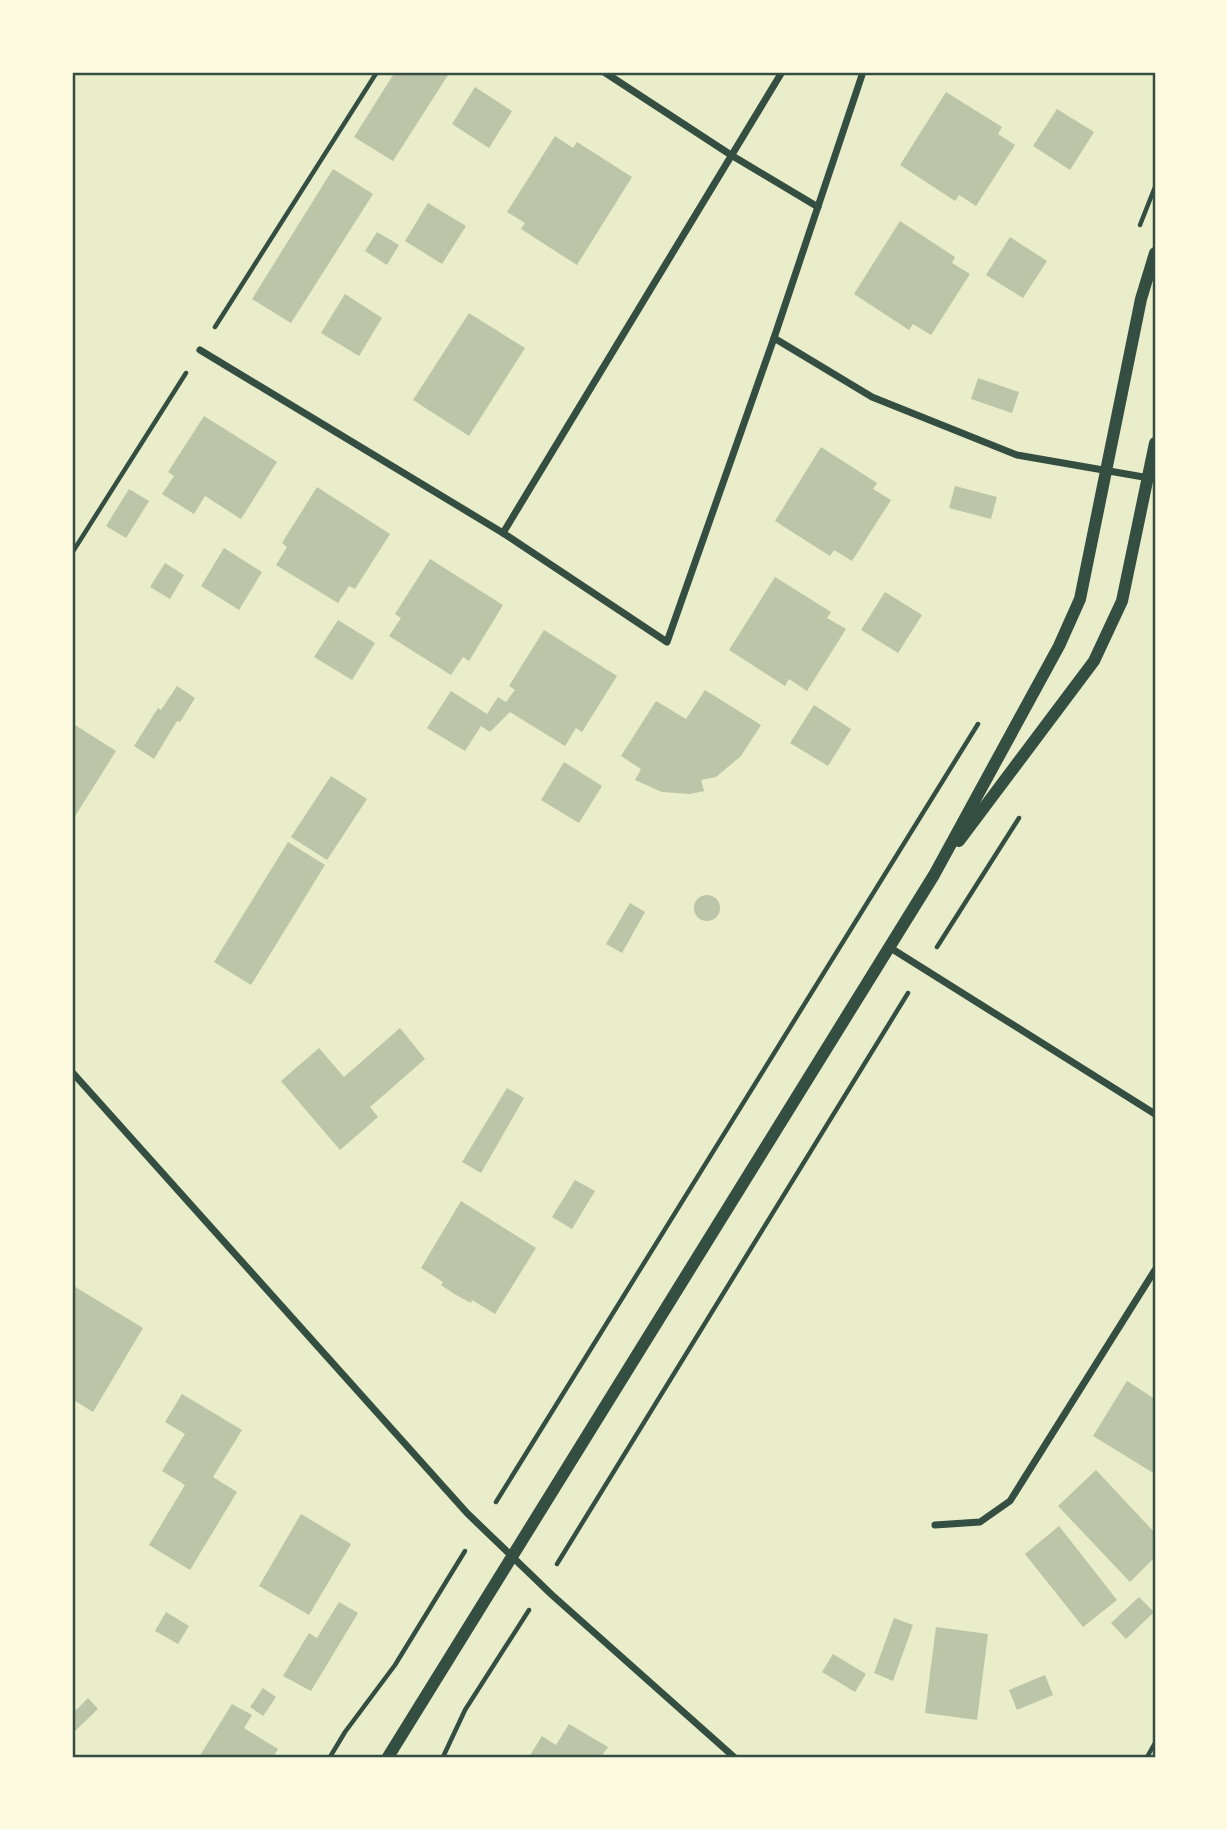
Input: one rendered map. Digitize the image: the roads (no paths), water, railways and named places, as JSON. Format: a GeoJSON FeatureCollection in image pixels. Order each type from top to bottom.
{"type":"FeatureCollection","features":[{"type":"Feature","properties":{"kind":"street"},"geometry":{"type":"LineString","coordinates":[[604,72],[731,155],[818,207]]}},
{"type":"Feature","properties":{"kind":"street"},"geometry":{"type":"LineString","coordinates":[[503,533],[782,72]]}},
{"type":"Feature","properties":{"kind":"street"},"geometry":{"type":"LineString","coordinates":[[200,350],[503,533],[667,642],[774,338],[863,72]]}},
{"type":"Feature","properties":{"kind":"street"},"geometry":{"type":"LineString","coordinates":[[388,1757],[934,874],[1059,646],[1080,599],[1141,299],[1155,253]]}},
{"type":"Feature","properties":{"kind":"street"},"geometry":{"type":"LineString","coordinates":[[774,338],[872,397],[1017,455],[1152,479]]}},
{"type":"Feature","properties":{"kind":"street"},"geometry":{"type":"LineString","coordinates":[[934,874],[1094,661],[1122,601],[1152,479],[1155,443]]}},
{"type":"Feature","properties":{"kind":"street"},"geometry":{"type":"LineString","coordinates":[[889,947],[1155,1114]]}},
{"type":"Feature","properties":{"kind":"street"},"geometry":{"type":"LineString","coordinates":[[72,1072],[481,1526],[734,1757]]}},
{"type":"Feature","properties":{"kind":"street"},"geometry":{"type":"LineString","coordinates":[[935,1525],[980,1522],[1010,1501],[1155,1270]]}}]}
